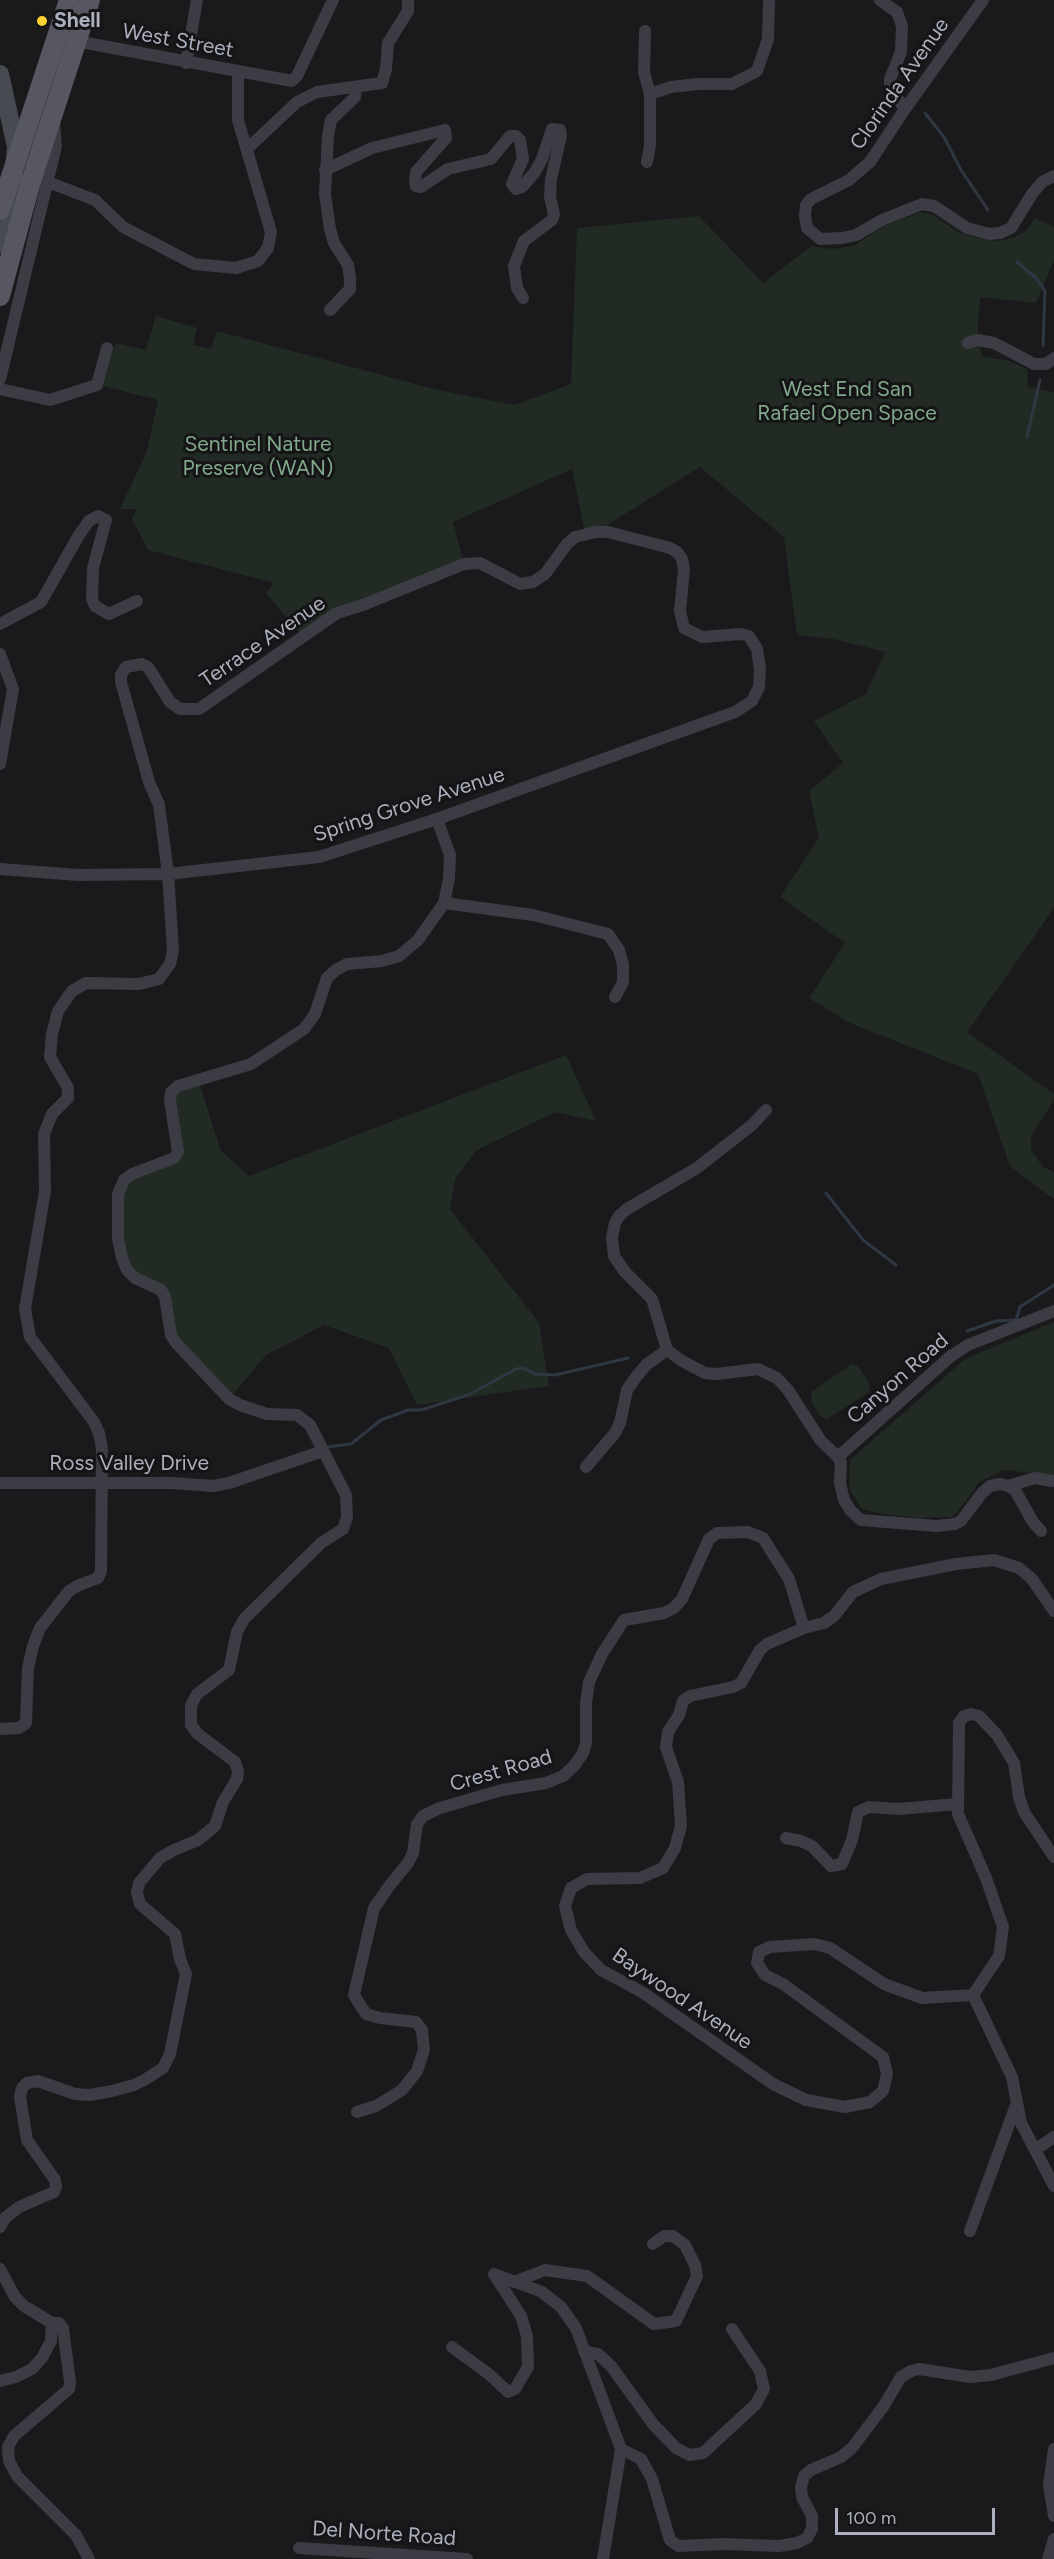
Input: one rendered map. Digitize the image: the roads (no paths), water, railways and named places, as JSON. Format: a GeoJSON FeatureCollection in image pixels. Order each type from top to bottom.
{"type":"FeatureCollection","features":[{"type":"Feature","properties":{"kind":"main road"},"geometry":{"type":"LineString","coordinates":[[0,210],[69,0]]}},
{"type":"Feature","properties":{"kind":"main road"},"geometry":{"type":"LineString","coordinates":[[4,276],[41,177],[54,112],[90,0]]}},
{"type":"Feature","properties":{"kind":"main road"},"geometry":{"type":"LineString","coordinates":[[0,74],[9,93],[24,102],[33,98],[42,81]]}},
{"type":"Feature","properties":{"kind":"main road"},"geometry":{"type":"LineString","coordinates":[[0,74],[0,82]]}},
{"type":"Feature","properties":{"kind":"main road"},"geometry":{"type":"LineString","coordinates":[[0,74],[16,147],[4,276],[0,296]]}},
{"type":"Feature","properties":{"kind":"main road"},"geometry":{"type":"LineString","coordinates":[[34,102],[41,177]]}},
{"type":"Feature","properties":{"kind":"street"},"geometry":{"type":"LineString","coordinates":[[186,63],[197,0]]}},
{"type":"Feature","properties":{"kind":"street","name":"West Street"},"geometry":{"type":"LineString","coordinates":[[58,36],[76,42],[292,81],[297,76],[333,0]]}},
{"type":"Feature","properties":{"kind":"street"},"geometry":{"type":"LineString","coordinates":[[247,149],[297,102],[316,92],[382,83],[386,69],[388,43],[408,11],[408,0]]}},
{"type":"Feature","properties":{"kind":"street"},"geometry":{"type":"LineString","coordinates":[[650,94],[671,87],[732,84],[757,71],[768,39],[770,0]]}},
{"type":"Feature","properties":{"kind":"street"},"geometry":{"type":"LineString","coordinates":[[880,0],[897,12],[902,26],[901,52],[890,80],[890,88],[905,109]]}},
{"type":"Feature","properties":{"kind":"street","name":"Clorinda Avenue"},"geometry":{"type":"LineString","coordinates":[[984,0],[863,171],[811,199],[806,205],[807,228],[813,235],[827,240],[856,235],[882,220],[922,204],[934,206],[967,228],[989,234],[1000,232],[1011,228],[1032,194],[1042,182],[1054,176]]}},
{"type":"Feature","properties":{"kind":"street"},"geometry":{"type":"LineString","coordinates":[[645,31],[644,72],[650,94],[650,146],[647,162]]}},
{"type":"Feature","properties":{"kind":"street"},"geometry":{"type":"LineString","coordinates":[[0,379],[41,177],[95,200],[123,227],[194,264],[236,268],[258,261],[268,248],[271,232],[238,120],[237,72]]}},
{"type":"Feature","properties":{"kind":"street"},"geometry":{"type":"LineString","coordinates":[[330,310],[350,289],[350,278],[348,265],[334,243],[330,228],[325,194],[325,170],[331,120],[355,97],[356,87]]}},
{"type":"Feature","properties":{"kind":"street"},"geometry":{"type":"LineString","coordinates":[[325,170],[372,148],[445,130],[446,138],[416,172],[416,186],[421,187],[448,169],[491,159],[510,136],[516,136],[520,140],[523,159],[512,184],[516,189],[522,187],[535,172],[552,129],[560,130],[561,136],[551,179],[550,197],[554,213],[552,220],[524,241],[514,266],[517,288],[523,298]]}},
{"type":"Feature","properties":{"kind":"street"},"geometry":{"type":"LineString","coordinates":[[968,343],[977,340],[994,344],[1034,364],[1046,364],[1054,358]]}},
{"type":"Feature","properties":{"kind":"street"},"geometry":{"type":"LineString","coordinates":[[0,389],[50,399],[97,385],[107,348]]}},
{"type":"Feature","properties":{"kind":"street"},"geometry":{"type":"LineString","coordinates":[[0,624],[41,602],[79,535],[89,521],[98,516],[106,520],[93,568],[92,599],[94,606],[109,614],[137,601]]}},
{"type":"Feature","properties":{"kind":"street","name":"Terrace Avenue"},"geometry":{"type":"LineString","coordinates":[[0,1729],[19,1728],[26,1724],[28,1668],[40,1628],[69,1591],[98,1578],[101,1571],[102,1448],[96,1428],[30,1337],[25,1319],[45,1191],[44,1134],[52,1114],[68,1098],[68,1088],[50,1057],[51,1040],[58,1011],[72,991],[86,983],[139,984],[159,979],[170,964],[173,950],[168,874],[159,805],[149,782],[121,675],[126,668],[142,663],[148,667],[170,702],[180,709],[199,709],[337,613],[363,605],[464,564],[485,565],[520,584],[539,580],[575,537],[585,533],[608,532],[670,548],[682,559],[684,569],[680,611],[684,628],[702,637],[749,636],[757,649],[760,669],[759,687],[752,701],[735,712],[711,720]]}},
{"type":"Feature","properties":{"kind":"street"},"geometry":{"type":"LineString","coordinates":[[0,654],[13,689],[0,764]]}},
{"type":"Feature","properties":{"kind":"street","name":"Spring Grove Avenue"},"geometry":{"type":"LineString","coordinates":[[0,868],[78,875],[168,874],[319,857],[437,819],[711,720]]}},
{"type":"Feature","properties":{"kind":"street"},"geometry":{"type":"LineString","coordinates":[[0,2227],[5,2218],[19,2206],[54,2192],[56,2187],[55,2180],[27,2140],[20,2097],[22,2088],[27,2083],[38,2082],[75,2094],[112,2091],[146,2079],[163,2068],[170,2054],[186,1974],[180,1959],[175,1934],[140,1904],[137,1893],[139,1883],[160,1858],[198,1840],[215,1826],[223,1802],[237,1779],[238,1771],[235,1762],[198,1734],[191,1725],[191,1705],[197,1694],[229,1670],[237,1632],[244,1619],[321,1543],[342,1529],[347,1517],[346,1495],[317,1436],[303,1419],[292,1414],[267,1414],[240,1405],[230,1399],[177,1344],[171,1335],[165,1297],[161,1290],[135,1278],[127,1270],[122,1258],[118,1239],[118,1194],[124,1180],[132,1174],[174,1158],[178,1152],[170,1100],[171,1092],[178,1086],[251,1064],[304,1029],[315,1014],[327,978],[336,970],[347,964],[382,961],[399,956],[418,940],[444,903],[450,855],[437,819]]}},
{"type":"Feature","properties":{"kind":"street"},"geometry":{"type":"LineString","coordinates":[[444,903],[533,915],[608,934],[618,950],[622,965],[623,982],[615,997]]}},
{"type":"Feature","properties":{"kind":"street"},"geometry":{"type":"LineString","coordinates":[[766,1110],[752,1125],[697,1168],[655,1190],[627,1209],[615,1223],[612,1236],[614,1256],[625,1272],[652,1299],[667,1350],[688,1365],[705,1372],[716,1374],[758,1369],[777,1378],[788,1389],[821,1441],[838,1457],[841,1463],[840,1483],[844,1500],[856,1516],[866,1521],[894,1521],[936,1526],[955,1524],[961,1521],[981,1493],[990,1486],[1000,1484],[1015,1490],[1033,1522],[1041,1531]]}},
{"type":"Feature","properties":{"kind":"street","name":"Canyon Road"},"geometry":{"type":"LineString","coordinates":[[838,1457],[951,1356],[968,1345],[1054,1311]]}},
{"type":"Feature","properties":{"kind":"street"},"geometry":{"type":"LineString","coordinates":[[586,1467],[600,1453],[620,1424],[627,1390],[636,1377],[647,1364],[667,1350]]}},
{"type":"Feature","properties":{"kind":"street","name":"Ross Valley Drive"},"geometry":{"type":"LineString","coordinates":[[0,1483],[171,1483],[213,1486],[229,1483],[323,1451]]}},
{"type":"Feature","properties":{"kind":"street"},"geometry":{"type":"LineString","coordinates":[[1008,1486],[1024,1479],[1052,1480]]}},
{"type":"Feature","properties":{"kind":"street","name":"Crest Road"},"geometry":{"type":"LineString","coordinates":[[357,2112],[376,2106],[402,2090],[417,2071],[424,2050],[422,2030],[416,2022],[366,2014],[354,1995],[374,1908],[408,1863],[413,1853],[417,1824],[423,1816],[440,1808],[502,1790],[546,1783],[563,1776],[574,1766],[583,1753],[586,1743],[586,1703],[589,1682],[602,1654],[624,1620],[664,1613],[682,1599],[709,1539],[717,1533],[748,1532],[763,1538],[789,1579],[804,1628]]}},
{"type":"Feature","properties":{"kind":"street","name":"Baywood Avenue"},"geometry":{"type":"LineString","coordinates":[[974,1995],[922,1998],[884,1984],[830,1948],[814,1944],[770,1947],[759,1953],[758,1963],[765,1975],[783,1984],[883,2057],[887,2074],[883,2091],[870,2102],[845,2106],[806,2100],[773,2084],[642,1992],[601,1970],[584,1952],[571,1930],[565,1906],[571,1888],[587,1879],[640,1878],[663,1868],[675,1848],[681,1827],[680,1799],[678,1782],[666,1747],[668,1732],[679,1715],[683,1701],[690,1696],[733,1687],[741,1683],[760,1650],[767,1644],[804,1628],[824,1623],[834,1616],[853,1592],[881,1579],[925,1569],[994,1560],[1019,1568],[1032,1579],[1054,1611]]}},
{"type":"Feature","properties":{"kind":"street"},"geometry":{"type":"LineString","coordinates":[[1054,1857],[1024,1812],[1019,1797],[1014,1763],[997,1735],[979,1716],[970,1714],[964,1716],[959,1723],[958,1814],[986,1878],[1004,1927],[999,1956],[974,1995],[1012,2077],[1021,2123],[1054,2186]]}},
{"type":"Feature","properties":{"kind":"street"},"geometry":{"type":"LineString","coordinates":[[786,1838],[812,1846],[831,1866],[842,1864],[852,1840],[858,1812],[869,1807],[898,1809],[958,1804]]}},
{"type":"Feature","properties":{"kind":"street"},"geometry":{"type":"LineString","coordinates":[[970,2231],[1016,2104]]}},
{"type":"Feature","properties":{"kind":"street"},"geometry":{"type":"LineString","coordinates":[[1035,2150],[1054,2137]]}},
{"type":"Feature","properties":{"kind":"street"},"geometry":{"type":"LineString","coordinates":[[514,2282],[545,2270],[587,2276],[654,2324],[676,2321],[697,2276],[695,2265],[686,2245],[673,2236],[664,2236],[652,2244]]}},
{"type":"Feature","properties":{"kind":"street"},"geometry":{"type":"LineString","coordinates":[[0,2269],[15,2297],[24,2306],[52,2324],[59,2322],[63,2328],[70,2382],[69,2389],[14,2436],[8,2447],[9,2461],[17,2476],[76,2535],[89,2559]]}},
{"type":"Feature","properties":{"kind":"street"},"geometry":{"type":"LineString","coordinates":[[452,2347],[490,2375],[508,2392],[514,2390],[528,2367],[527,2336],[521,2316],[494,2274],[542,2292],[561,2307],[576,2328],[621,2449],[603,2559]]}},
{"type":"Feature","properties":{"kind":"street"},"geometry":{"type":"LineString","coordinates":[[0,2381],[16,2377],[32,2369],[42,2358],[51,2341],[52,2324]]}},
{"type":"Feature","properties":{"kind":"street"},"geometry":{"type":"LineString","coordinates":[[584,2351],[598,2354],[611,2366],[653,2424],[676,2448],[689,2455],[703,2453],[756,2404],[764,2390],[760,2372],[732,2329]]}},
{"type":"Feature","properties":{"kind":"street"},"geometry":{"type":"LineString","coordinates":[[621,2449],[640,2459],[652,2479],[670,2540],[678,2546],[724,2544],[779,2546],[797,2543],[807,2538],[812,2529],[812,2516],[802,2497],[801,2487],[804,2476],[811,2470],[841,2457],[852,2448],[883,2407],[900,2377],[919,2369],[970,2377],[991,2375],[1054,2358]]}},
{"type":"Feature","properties":{"kind":"street"},"geometry":{"type":"LineString","coordinates":[[1054,2449],[1052,2484],[1054,2516]]}},
{"type":"Feature","properties":{"kind":"street"},"geometry":{"type":"LineString","coordinates":[[1048,2559],[1054,2540]]}},
{"type":"Feature","properties":{"kind":"street","name":"Del Norte Road"},"geometry":{"type":"LineString","coordinates":[[299,2548],[467,2559]]}},
{"type":"Feature","properties":{"kind":"waterway"},"geometry":{"type":"LineString","coordinates":[[925,113],[944,137],[961,170],[988,210]]}},
{"type":"Feature","properties":{"kind":"waterway"},"geometry":{"type":"LineString","coordinates":[[1017,262],[1036,278],[1045,291],[1043,346]]}},
{"type":"Feature","properties":{"kind":"waterway"},"geometry":{"type":"LineString","coordinates":[[1027,437],[1040,380]]}},
{"type":"Feature","properties":{"kind":"waterway"},"geometry":{"type":"LineString","coordinates":[[826,1193],[863,1240],[896,1265]]}},
{"type":"Feature","properties":{"kind":"waterway"},"geometry":{"type":"LineString","coordinates":[[967,1331],[996,1321],[1016,1320],[1020,1307],[1054,1285]]}},
{"type":"Feature","properties":{"kind":"waterway"},"geometry":{"type":"LineString","coordinates":[[327,1447],[351,1444],[381,1420],[408,1410],[421,1410],[468,1395],[516,1369],[524,1368],[534,1374],[555,1375],[628,1358]]}},
{"type":"Feature","properties":{"kind":"place","name":"Shell"},"geometry":{"type":"Point","coordinates":[42,21]}},
{"type":"Feature","properties":{"kind":"park label","name":"West End San Rafael Open Space"},"geometry":{"type":"Point","coordinates":[847,402]}},
{"type":"Feature","properties":{"kind":"park label","name":"Sentinel Nature Preserve (WAN)"},"geometry":{"type":"Point","coordinates":[258,457]}}]}
